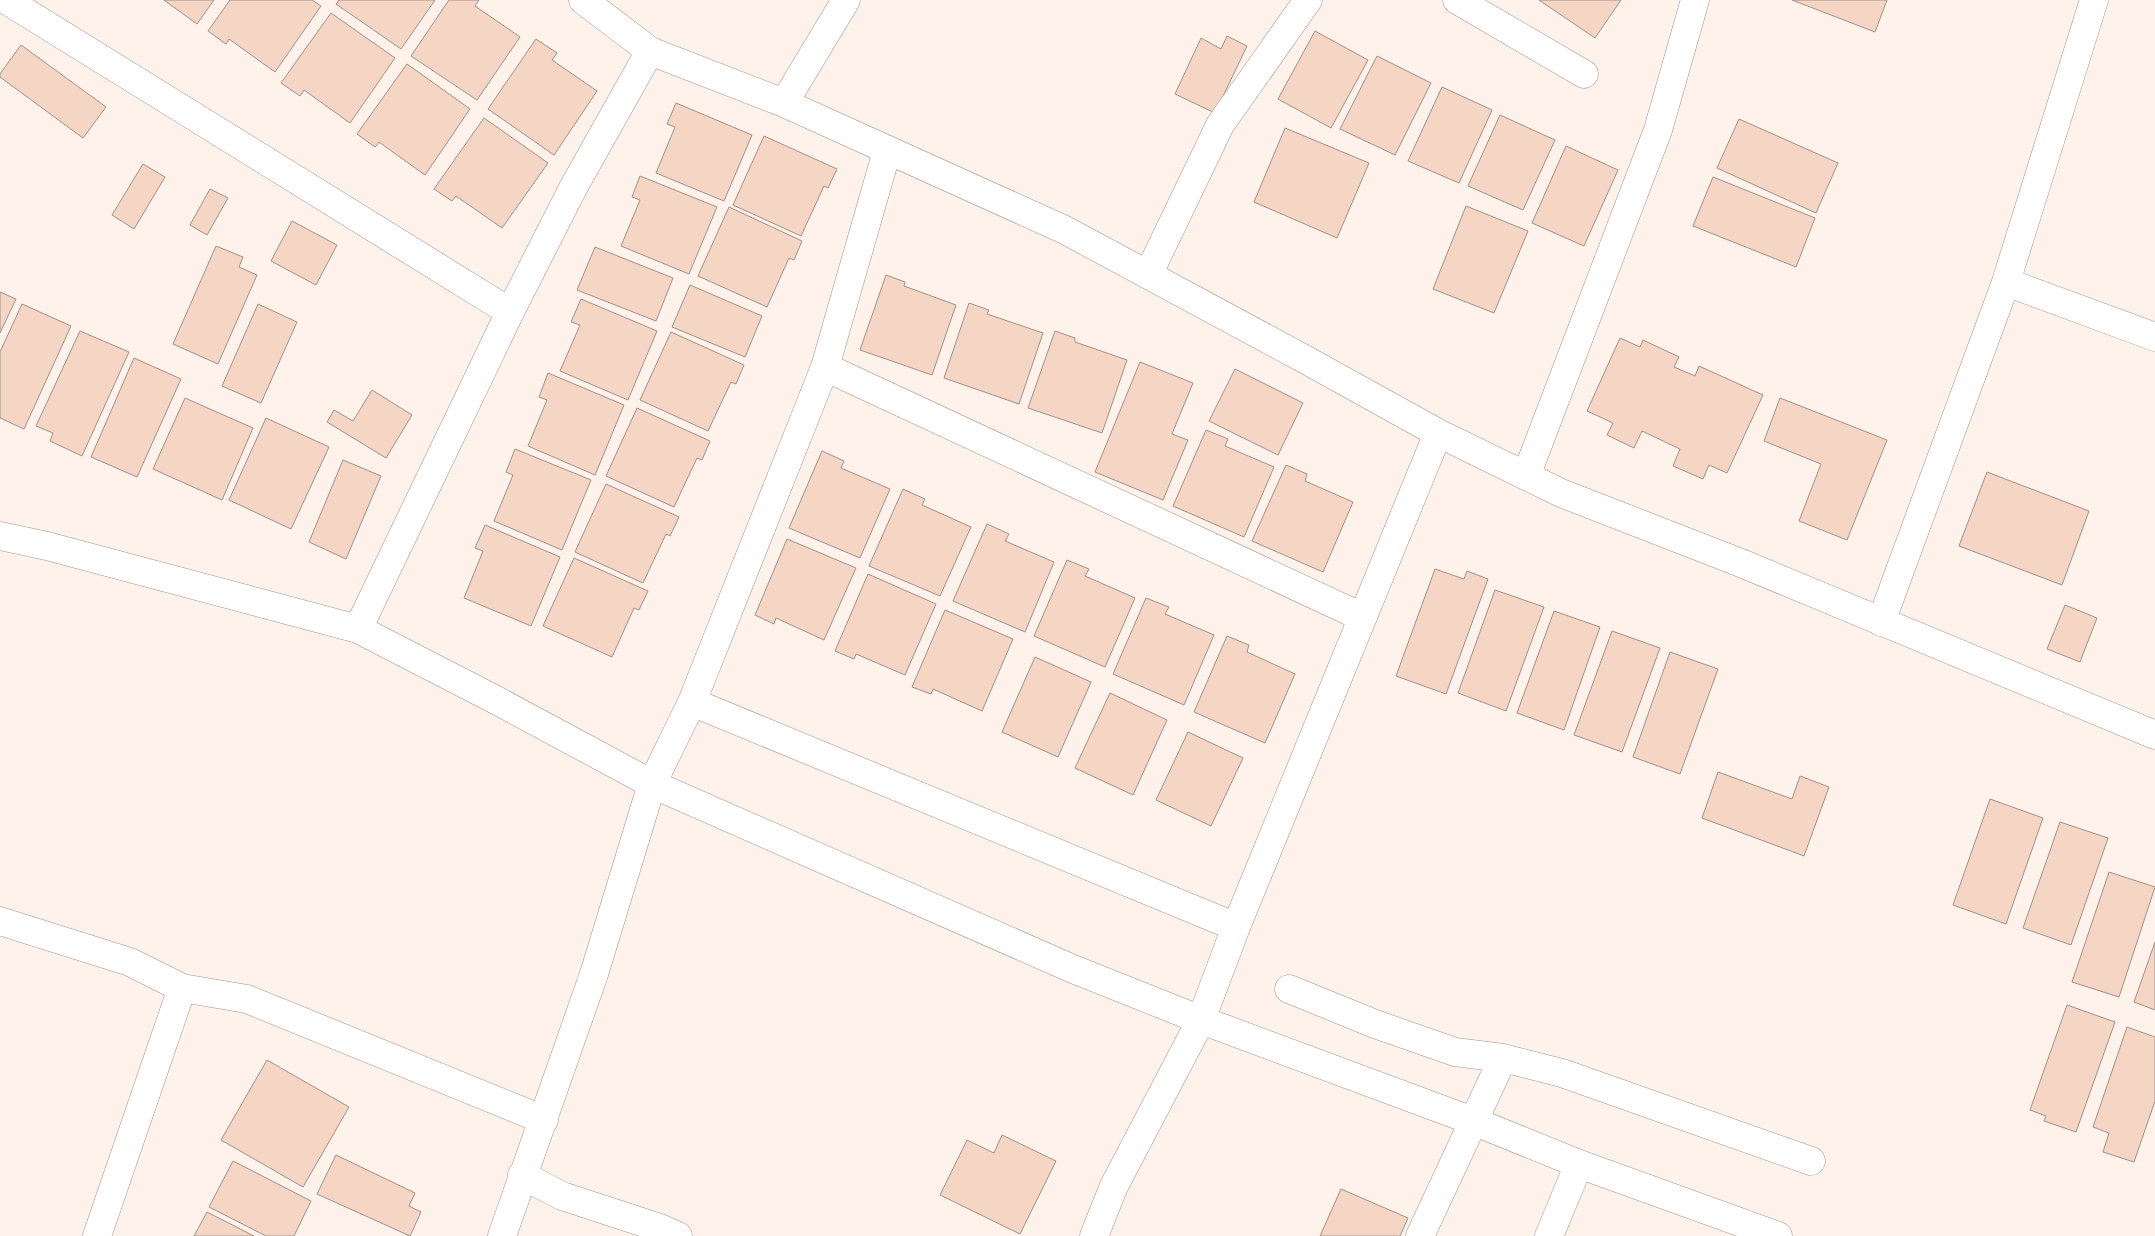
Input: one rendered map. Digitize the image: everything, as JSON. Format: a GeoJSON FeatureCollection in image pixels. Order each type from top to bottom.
{"type":"FeatureCollection","features":[{"type":"Feature","properties":{"kind":"street"},"geometry":{"type":"LineString","coordinates":[[6,0],[510,312]]}},
{"type":"Feature","properties":{"kind":"street"},"geometry":{"type":"LineString","coordinates":[[582,0],[650,51],[784,103],[1065,230],[1308,360],[1438,433],[1561,493],[1741,563],[2155,735]]}},
{"type":"Feature","properties":{"kind":"street"},"geometry":{"type":"LineString","coordinates":[[784,103],[846,0]]}},
{"type":"Feature","properties":{"kind":"street"},"geometry":{"type":"LineString","coordinates":[[1148,275],[1220,125],[1308,0]]}},
{"type":"Feature","properties":{"kind":"street"},"geometry":{"type":"LineString","coordinates":[[1457,0],[1584,74]]}},
{"type":"Feature","properties":{"kind":"street"},"geometry":{"type":"LineString","coordinates":[[1526,476],[1658,130],[1695,0]]}},
{"type":"Feature","properties":{"kind":"street"},"geometry":{"type":"LineString","coordinates":[[1881,622],[2006,282],[2094,0]]}},
{"type":"Feature","properties":{"kind":"street"},"geometry":{"type":"LineString","coordinates":[[358,629],[510,312],[573,188],[650,51]]}},
{"type":"Feature","properties":{"kind":"street"},"geometry":{"type":"LineString","coordinates":[[502,1236],[602,951],[652,784],[692,702],[825,367],[887,151]]}},
{"type":"Feature","properties":{"kind":"street"},"geometry":{"type":"LineString","coordinates":[[2006,282],[2155,337]]}},
{"type":"Feature","properties":{"kind":"street"},"geometry":{"type":"LineString","coordinates":[[825,367],[1362,617]]}},
{"type":"Feature","properties":{"kind":"street"},"geometry":{"type":"LineString","coordinates":[[1094,1236],[1114,1186],[1201,1020],[1236,927],[1438,433]]}},
{"type":"Feature","properties":{"kind":"street"},"geometry":{"type":"LineString","coordinates":[[0,536],[47,546],[358,629],[494,699],[652,784],[1073,969],[1201,1020],[1473,1121],[1579,1164],[1778,1236]]}},
{"type":"Feature","properties":{"kind":"street"},"geometry":{"type":"LineString","coordinates":[[692,702],[1236,927]]}},
{"type":"Feature","properties":{"kind":"street"},"geometry":{"type":"LineString","coordinates":[[0,921],[130,962],[182,988],[246,998],[544,1120]]}},
{"type":"Feature","properties":{"kind":"street"},"geometry":{"type":"LineString","coordinates":[[97,1236],[182,988]]}},
{"type":"Feature","properties":{"kind":"street"},"geometry":{"type":"LineString","coordinates":[[1289,989],[1375,1024],[1455,1052],[1503,1058],[1562,1073],[1811,1161]]}},
{"type":"Feature","properties":{"kind":"street"},"geometry":{"type":"LineString","coordinates":[[1420,1236],[1503,1058]]}},
{"type":"Feature","properties":{"kind":"street"},"geometry":{"type":"LineString","coordinates":[[1549,1236],[1579,1164]]}},
{"type":"Feature","properties":{"kind":"street"},"geometry":{"type":"LineString","coordinates":[[522,1175],[562,1196],[660,1228],[678,1236]]}},
{"type":"Feature","properties":{"kind":"building"},"geometry":{"type":"Polygon","coordinates":[[[164,0],[214,0],[197,24],[164,0]]]}},
{"type":"Feature","properties":{"kind":"building"},"geometry":{"type":"Polygon","coordinates":[[[230,0],[312,0],[321,6],[275,72],[229,39],[226,44],[208,31],[230,0]]]}},
{"type":"Feature","properties":{"kind":"building"},"geometry":{"type":"Polygon","coordinates":[[[339,0],[435,0],[401,49],[336,4],[339,0]]]}},
{"type":"Feature","properties":{"kind":"building"},"geometry":{"type":"Polygon","coordinates":[[[449,0],[479,0],[475,6],[520,37],[477,100],[411,56],[449,0]]]}},
{"type":"Feature","properties":{"kind":"building"},"geometry":{"type":"Polygon","coordinates":[[[1539,0],[1621,0],[1595,38],[1539,0]]]}},
{"type":"Feature","properties":{"kind":"building"},"geometry":{"type":"Polygon","coordinates":[[[1792,0],[1887,0],[1875,32],[1792,0]]]}},
{"type":"Feature","properties":{"kind":"building"},"geometry":{"type":"Polygon","coordinates":[[[331,13],[395,58],[350,123],[304,90],[300,96],[281,83],[331,13]]]}},
{"type":"Feature","properties":{"kind":"building"},"geometry":{"type":"Polygon","coordinates":[[[1315,31],[1368,60],[1331,128],[1278,99],[1315,31]]]}},
{"type":"Feature","properties":{"kind":"building"},"geometry":{"type":"Polygon","coordinates":[[[1227,36],[1247,46],[1215,113],[1175,94],[1201,38],[1221,49],[1227,36]]]}},
{"type":"Feature","properties":{"kind":"building"},"geometry":{"type":"Polygon","coordinates":[[[536,39],[557,53],[552,60],[597,91],[554,155],[488,109],[536,39]]]}},
{"type":"Feature","properties":{"kind":"building"},"geometry":{"type":"Polygon","coordinates":[[[21,45],[106,107],[83,138],[0,77],[0,74],[21,45]]]}},
{"type":"Feature","properties":{"kind":"building"},"geometry":{"type":"Polygon","coordinates":[[[1377,56],[1431,83],[1395,155],[1340,129],[1377,56]]]}},
{"type":"Feature","properties":{"kind":"building"},"geometry":{"type":"Polygon","coordinates":[[[407,64],[470,109],[425,175],[379,142],[375,147],[357,134],[407,64]]]}},
{"type":"Feature","properties":{"kind":"building"},"geometry":{"type":"Polygon","coordinates":[[[1442,87],[1492,110],[1459,183],[1408,161],[1442,87]]]}},
{"type":"Feature","properties":{"kind":"building"},"geometry":{"type":"Polygon","coordinates":[[[676,103],[752,135],[724,201],[656,173],[675,127],[667,124],[676,103]]]}},
{"type":"Feature","properties":{"kind":"building"},"geometry":{"type":"Polygon","coordinates":[[[1500,115],[1555,140],[1523,210],[1468,186],[1500,115]]]}},
{"type":"Feature","properties":{"kind":"building"},"geometry":{"type":"Polygon","coordinates":[[[484,118],[548,163],[502,228],[456,196],[452,201],[434,189],[484,118]]]}},
{"type":"Feature","properties":{"kind":"building"},"geometry":{"type":"Polygon","coordinates":[[[1739,119],[1838,163],[1816,213],[1717,168],[1739,119]]]}},
{"type":"Feature","properties":{"kind":"building"},"geometry":{"type":"Polygon","coordinates":[[[1285,128],[1369,163],[1337,238],[1254,202],[1285,128]]]}},
{"type":"Feature","properties":{"kind":"building"},"geometry":{"type":"Polygon","coordinates":[[[764,136],[837,169],[828,188],[824,186],[801,236],[733,205],[764,136]]]}},
{"type":"Feature","properties":{"kind":"building"},"geometry":{"type":"Polygon","coordinates":[[[1566,146],[1618,170],[1584,246],[1532,223],[1566,146]]]}},
{"type":"Feature","properties":{"kind":"building"},"geometry":{"type":"Polygon","coordinates":[[[143,164],[165,177],[134,229],[112,215],[143,164]]]}},
{"type":"Feature","properties":{"kind":"building"},"geometry":{"type":"Polygon","coordinates":[[[640,176],[717,207],[689,274],[621,246],[640,200],[632,197],[640,176]]]}},
{"type":"Feature","properties":{"kind":"building"},"geometry":{"type":"Polygon","coordinates":[[[1713,177],[1815,218],[1796,267],[1693,226],[1713,177]]]}},
{"type":"Feature","properties":{"kind":"building"},"geometry":{"type":"Polygon","coordinates":[[[210,189],[228,198],[207,235],[190,225],[210,189]]]}},
{"type":"Feature","properties":{"kind":"building"},"geometry":{"type":"Polygon","coordinates":[[[1466,206],[1528,231],[1494,313],[1433,289],[1466,206]]]}},
{"type":"Feature","properties":{"kind":"building"},"geometry":{"type":"Polygon","coordinates":[[[729,207],[802,241],[794,260],[789,258],[767,307],[698,276],[729,207]]]}},
{"type":"Feature","properties":{"kind":"building"},"geometry":{"type":"Polygon","coordinates":[[[292,221],[337,245],[316,285],[271,261],[292,221]]]}},
{"type":"Feature","properties":{"kind":"building"},"geometry":{"type":"Polygon","coordinates":[[[216,246],[243,257],[239,267],[257,275],[218,364],[173,344],[216,246]]]}},
{"type":"Feature","properties":{"kind":"building"},"geometry":{"type":"Polygon","coordinates":[[[595,247],[673,278],[656,321],[577,290],[595,247]]]}},
{"type":"Feature","properties":{"kind":"building"},"geometry":{"type":"Polygon","coordinates":[[[886,275],[905,282],[904,286],[956,305],[932,375],[860,350],[886,275]]]}},
{"type":"Feature","properties":{"kind":"building"},"geometry":{"type":"Polygon","coordinates":[[[690,285],[762,316],[745,357],[672,327],[690,285]]]}},
{"type":"Feature","properties":{"kind":"building"},"geometry":{"type":"Polygon","coordinates":[[[0,292],[16,299],[0,333],[0,292]]]}},
{"type":"Feature","properties":{"kind":"building"},"geometry":{"type":"Polygon","coordinates":[[[581,299],[657,331],[628,400],[560,371],[580,325],[571,322],[581,299]]]}},
{"type":"Feature","properties":{"kind":"building"},"geometry":{"type":"Polygon","coordinates":[[[969,303],[989,310],[987,314],[1043,333],[1019,404],[944,378],[969,303]]]}},
{"type":"Feature","properties":{"kind":"building"},"geometry":{"type":"Polygon","coordinates":[[[22,304],[71,326],[24,429],[0,418],[0,352],[22,304]]]}},
{"type":"Feature","properties":{"kind":"building"},"geometry":{"type":"Polygon","coordinates":[[[258,304],[297,322],[261,403],[222,386],[258,304]]]}},
{"type":"Feature","properties":{"kind":"building"},"geometry":{"type":"Polygon","coordinates":[[[80,331],[129,352],[82,456],[50,441],[53,433],[36,426],[80,331]]]}},
{"type":"Feature","properties":{"kind":"building"},"geometry":{"type":"Polygon","coordinates":[[[1055,331],[1075,338],[1075,342],[1127,360],[1102,433],[1028,408],[1055,331]]]}},
{"type":"Feature","properties":{"kind":"building"},"geometry":{"type":"Polygon","coordinates":[[[671,332],[744,365],[736,384],[731,382],[708,431],[640,400],[671,332]]]}},
{"type":"Feature","properties":{"kind":"building"},"geometry":{"type":"Polygon","coordinates":[[[1620,338],[1640,347],[1643,340],[1679,357],[1674,367],[1695,376],[1699,366],[1763,395],[1727,473],[1709,465],[1703,479],[1673,466],[1680,449],[1642,431],[1634,448],[1607,435],[1613,423],[1587,411],[1620,338]]]}},
{"type":"Feature","properties":{"kind":"building"},"geometry":{"type":"Polygon","coordinates":[[[134,358],[181,379],[137,477],[91,457],[134,358]]]}},
{"type":"Feature","properties":{"kind":"building"},"geometry":{"type":"Polygon","coordinates":[[[1140,362],[1193,383],[1172,434],[1188,440],[1163,500],[1095,472],[1140,362]]]}},
{"type":"Feature","properties":{"kind":"building"},"geometry":{"type":"Polygon","coordinates":[[[1235,369],[1303,403],[1278,455],[1209,421],[1235,369]]]}},
{"type":"Feature","properties":{"kind":"building"},"geometry":{"type":"Polygon","coordinates":[[[548,373],[624,405],[595,475],[528,446],[547,400],[539,397],[548,373]]]}},
{"type":"Feature","properties":{"kind":"building"},"geometry":{"type":"Polygon","coordinates":[[[372,390],[412,415],[386,458],[327,422],[334,410],[353,421],[372,390]]]}},
{"type":"Feature","properties":{"kind":"building"},"geometry":{"type":"Polygon","coordinates":[[[185,398],[253,428],[222,500],[153,469],[185,398]]]}},
{"type":"Feature","properties":{"kind":"building"},"geometry":{"type":"Polygon","coordinates":[[[1780,398],[1887,440],[1847,540],[1799,521],[1821,464],[1764,441],[1780,398]]]}},
{"type":"Feature","properties":{"kind":"building"},"geometry":{"type":"Polygon","coordinates":[[[637,408],[710,441],[702,460],[697,458],[674,507],[606,476],[637,408]]]}},
{"type":"Feature","properties":{"kind":"building"},"geometry":{"type":"Polygon","coordinates":[[[266,418],[329,447],[291,529],[229,500],[266,418]]]}},
{"type":"Feature","properties":{"kind":"building"},"geometry":{"type":"Polygon","coordinates":[[[1206,430],[1228,439],[1225,446],[1274,467],[1244,537],[1173,506],[1206,430]]]}},
{"type":"Feature","properties":{"kind":"building"},"geometry":{"type":"Polygon","coordinates":[[[515,449],[591,480],[562,550],[494,521],[513,475],[506,472],[515,449]]]}},
{"type":"Feature","properties":{"kind":"building"},"geometry":{"type":"Polygon","coordinates":[[[822,451],[844,461],[841,468],[890,489],[860,558],[789,528],[822,451]]]}},
{"type":"Feature","properties":{"kind":"building"},"geometry":{"type":"Polygon","coordinates":[[[343,460],[381,476],[346,559],[309,542],[343,460]]]}},
{"type":"Feature","properties":{"kind":"building"},"geometry":{"type":"Polygon","coordinates":[[[1286,465],[1307,474],[1305,481],[1353,502],[1323,572],[1252,541],[1286,465]]]}},
{"type":"Feature","properties":{"kind":"building"},"geometry":{"type":"Polygon","coordinates":[[[1987,472],[2089,511],[2062,585],[1959,546],[1987,472]]]}},
{"type":"Feature","properties":{"kind":"building"},"geometry":{"type":"Polygon","coordinates":[[[606,484],[679,517],[670,536],[666,534],[643,583],[575,552],[606,484]]]}},
{"type":"Feature","properties":{"kind":"building"},"geometry":{"type":"Polygon","coordinates":[[[903,489],[925,499],[922,505],[971,527],[940,596],[869,566],[903,489]]]}},
{"type":"Feature","properties":{"kind":"building"},"geometry":{"type":"Polygon","coordinates":[[[987,524],[1009,534],[1005,541],[1054,562],[1025,632],[953,601],[987,524]]]}},
{"type":"Feature","properties":{"kind":"building"},"geometry":{"type":"Polygon","coordinates":[[[485,525],[560,557],[531,626],[464,598],[483,551],[475,548],[485,525]]]}},
{"type":"Feature","properties":{"kind":"building"},"geometry":{"type":"Polygon","coordinates":[[[787,539],[856,568],[824,640],[776,618],[774,624],[755,615],[787,539]]]}},
{"type":"Feature","properties":{"kind":"building"},"geometry":{"type":"Polygon","coordinates":[[[574,558],[648,591],[639,610],[634,608],[612,657],[543,626],[574,558]]]}},
{"type":"Feature","properties":{"kind":"building"},"geometry":{"type":"Polygon","coordinates":[[[1067,560],[1089,569],[1085,576],[1135,598],[1105,667],[1034,636],[1067,560]]]}},
{"type":"Feature","properties":{"kind":"building"},"geometry":{"type":"Polygon","coordinates":[[[1435,569],[1464,579],[1467,571],[1488,579],[1446,694],[1396,676],[1435,569]]]}},
{"type":"Feature","properties":{"kind":"building"},"geometry":{"type":"Polygon","coordinates":[[[868,574],[936,604],[905,675],[856,654],[854,659],[835,651],[868,574]]]}},
{"type":"Feature","properties":{"kind":"building"},"geometry":{"type":"Polygon","coordinates":[[[1495,590],[1544,607],[1506,711],[1458,693],[1495,590]]]}},
{"type":"Feature","properties":{"kind":"building"},"geometry":{"type":"Polygon","coordinates":[[[1146,598],[1169,607],[1165,614],[1214,635],[1184,705],[1113,674],[1146,598]]]}},
{"type":"Feature","properties":{"kind":"building"},"geometry":{"type":"Polygon","coordinates":[[[2065,605],[2097,618],[2080,662],[2047,649],[2065,605]]]}},
{"type":"Feature","properties":{"kind":"building"},"geometry":{"type":"Polygon","coordinates":[[[945,610],[1013,639],[982,711],[933,689],[931,694],[912,687],[945,610]]]}},
{"type":"Feature","properties":{"kind":"building"},"geometry":{"type":"Polygon","coordinates":[[[1554,611],[1600,627],[1564,730],[1517,713],[1554,611]]]}},
{"type":"Feature","properties":{"kind":"building"},"geometry":{"type":"Polygon","coordinates":[[[1612,631],[1660,648],[1622,752],[1574,735],[1612,631]]]}},
{"type":"Feature","properties":{"kind":"building"},"geometry":{"type":"Polygon","coordinates":[[[1227,636],[1249,645],[1247,652],[1295,674],[1265,743],[1194,712],[1227,636]]]}},
{"type":"Feature","properties":{"kind":"building"},"geometry":{"type":"Polygon","coordinates":[[[1670,652],[1718,669],[1680,774],[1633,757],[1670,652]]]}},
{"type":"Feature","properties":{"kind":"building"},"geometry":{"type":"Polygon","coordinates":[[[1035,657],[1091,682],[1058,757],[1002,732],[1035,657]]]}},
{"type":"Feature","properties":{"kind":"building"},"geometry":{"type":"Polygon","coordinates":[[[1110,693],[1167,720],[1133,795],[1075,768],[1110,693]]]}},
{"type":"Feature","properties":{"kind":"building"},"geometry":{"type":"Polygon","coordinates":[[[1188,732],[1243,758],[1211,826],[1156,800],[1188,732]]]}},
{"type":"Feature","properties":{"kind":"building"},"geometry":{"type":"Polygon","coordinates":[[[1718,772],[1792,799],[1800,776],[1829,787],[1804,856],[1702,818],[1718,772]]]}},
{"type":"Feature","properties":{"kind":"building"},"geometry":{"type":"Polygon","coordinates":[[[1990,799],[2043,818],[2006,924],[1953,905],[1990,799]]]}},
{"type":"Feature","properties":{"kind":"building"},"geometry":{"type":"Polygon","coordinates":[[[2060,822],[2108,838],[2071,945],[2023,928],[2060,822]]]}},
{"type":"Feature","properties":{"kind":"building"},"geometry":{"type":"Polygon","coordinates":[[[2109,872],[2155,887],[2119,997],[2072,982],[2109,872]]]}},
{"type":"Feature","properties":{"kind":"building"},"geometry":{"type":"Polygon","coordinates":[[[2155,942],[2155,1010],[2134,1002],[2155,942]]]}},
{"type":"Feature","properties":{"kind":"building"},"geometry":{"type":"Polygon","coordinates":[[[2067,1005],[2115,1022],[2076,1132],[2044,1121],[2046,1116],[2030,1110],[2067,1005]]]}},
{"type":"Feature","properties":{"kind":"building"},"geometry":{"type":"Polygon","coordinates":[[[2127,1027],[2155,1037],[2155,1101],[2134,1162],[2103,1152],[2109,1133],[2093,1127],[2127,1027]]]}},
{"type":"Feature","properties":{"kind":"building"},"geometry":{"type":"Polygon","coordinates":[[[267,1060],[349,1107],[303,1187],[221,1140],[267,1060]]]}},
{"type":"Feature","properties":{"kind":"building"},"geometry":{"type":"Polygon","coordinates":[[[1002,1135],[1056,1161],[1020,1234],[940,1195],[967,1140],[994,1153],[1002,1135]]]}},
{"type":"Feature","properties":{"kind":"building"},"geometry":{"type":"Polygon","coordinates":[[[336,1155],[415,1193],[409,1206],[421,1212],[410,1236],[317,1194],[336,1155]]]}},
{"type":"Feature","properties":{"kind":"building"},"geometry":{"type":"Polygon","coordinates":[[[233,1161],[311,1201],[294,1236],[266,1236],[209,1207],[233,1161]]]}},
{"type":"Feature","properties":{"kind":"building"},"geometry":{"type":"Polygon","coordinates":[[[1341,1189],[1408,1218],[1400,1236],[1320,1236],[1341,1189]]]}},
{"type":"Feature","properties":{"kind":"building"},"geometry":{"type":"Polygon","coordinates":[[[207,1212],[254,1236],[194,1236],[207,1212]]]}}]}
